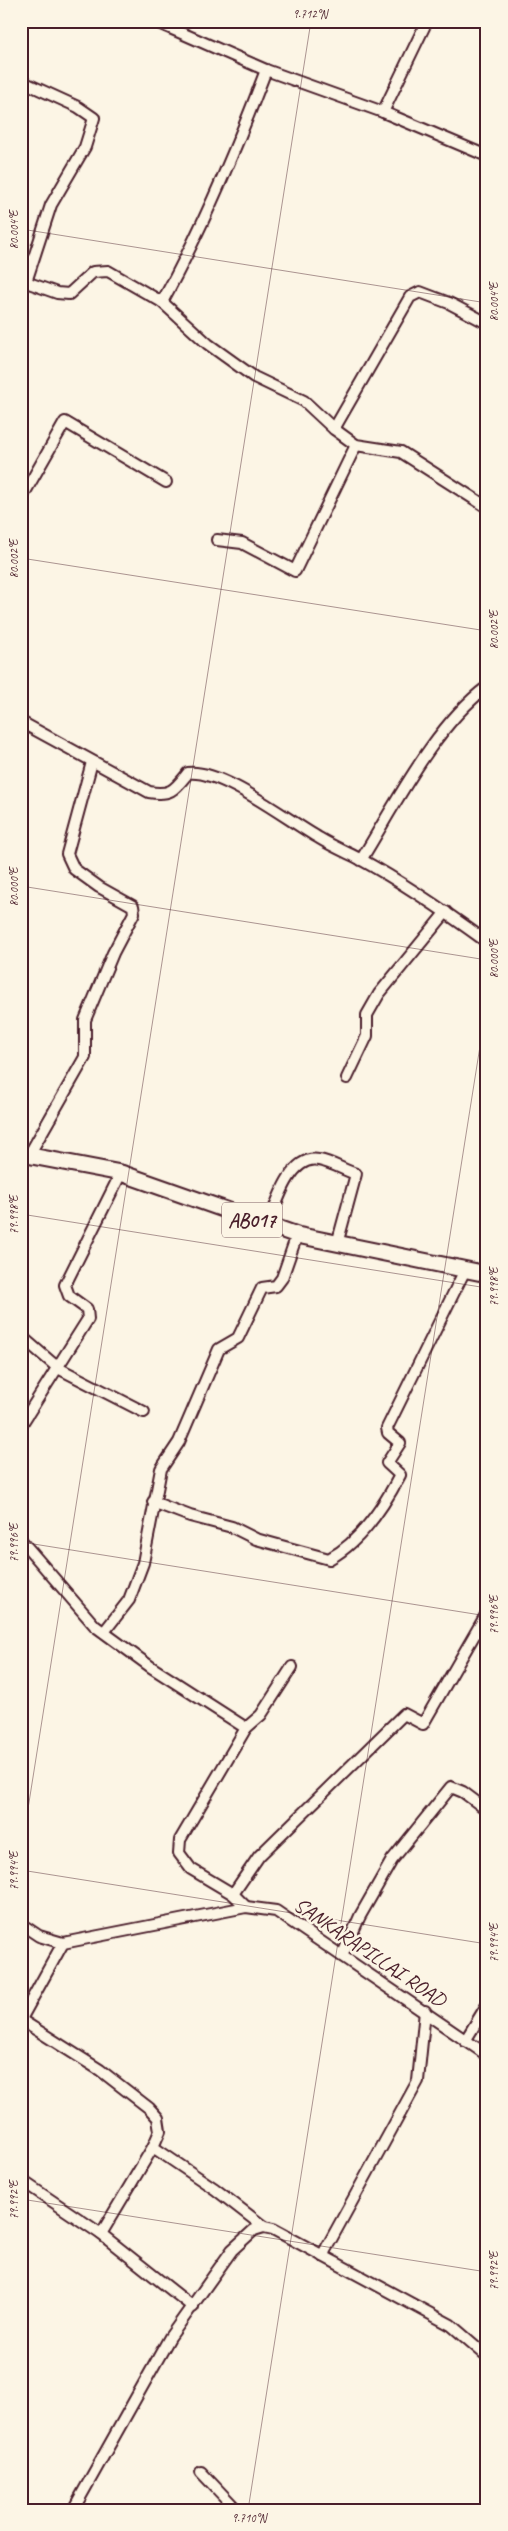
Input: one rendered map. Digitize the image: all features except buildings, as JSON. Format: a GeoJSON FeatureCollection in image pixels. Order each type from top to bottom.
{"type":"FeatureCollection","features":[{"type":"Feature","properties":{"kind":"main road","name":"AB017"},"geometry":{"type":"LineString","coordinates":[[25,1155],[121,1174],[296,1235],[487,1274]]}},
{"type":"Feature","properties":{"kind":"street"},"geometry":{"type":"LineString","coordinates":[[154,21],[266,70],[383,112],[487,156]]}},
{"type":"Feature","properties":{"kind":"street"},"geometry":{"type":"LineString","coordinates":[[383,112],[426,21]]}},
{"type":"Feature","properties":{"kind":"street"},"geometry":{"type":"LineString","coordinates":[[162,302],[190,251],[247,120],[266,70]]}},
{"type":"Feature","properties":{"kind":"street"},"geometry":{"type":"LineString","coordinates":[[21,81],[78,107],[94,118],[86,147],[51,205],[24,285],[57,294],[69,294],[93,272],[108,271],[162,302],[208,344],[254,377],[304,401],[334,429],[356,445],[401,452],[487,507]]}},
{"type":"Feature","properties":{"kind":"street"},"geometry":{"type":"LineString","coordinates":[[334,429],[410,297],[420,292],[449,303],[487,323]]}},
{"type":"Feature","properties":{"kind":"street"},"geometry":{"type":"LineString","coordinates":[[21,499],[65,422],[166,482]]}},
{"type":"Feature","properties":{"kind":"street"},"geometry":{"type":"LineString","coordinates":[[217,540],[242,543],[294,571],[356,445]]}},
{"type":"Feature","properties":{"kind":"street"},"geometry":{"type":"LineString","coordinates":[[361,860],[412,777],[447,726],[487,687]]}},
{"type":"Feature","properties":{"kind":"street"},"geometry":{"type":"LineString","coordinates":[[21,722],[149,792],[164,795],[176,788],[188,773],[200,772],[226,782],[319,838],[361,860],[446,912],[487,942]]}},
{"type":"Feature","properties":{"kind":"street"},"geometry":{"type":"LineString","coordinates":[[25,1155],[85,1057],[85,1020],[113,953],[134,913],[133,906],[99,887],[74,869],[67,854],[92,762]]}},
{"type":"Feature","properties":{"kind":"street"},"geometry":{"type":"LineString","coordinates":[[347,1078],[367,1036],[367,1015],[379,994],[446,912]]}},
{"type":"Feature","properties":{"kind":"street"},"geometry":{"type":"LineString","coordinates":[[268,1226],[278,1198],[294,1169],[304,1161],[318,1160],[356,1174],[337,1244]]}},
{"type":"Feature","properties":{"kind":"street"},"geometry":{"type":"LineString","coordinates":[[21,1425],[88,1319],[87,1309],[69,1296],[65,1285],[121,1174]]}},
{"type":"Feature","properties":{"kind":"street"},"geometry":{"type":"LineString","coordinates":[[104,1632],[130,1600],[143,1563],[153,1502],[161,1469],[179,1442],[219,1349],[238,1338],[262,1288],[276,1286],[282,1278],[296,1235]]}},
{"type":"Feature","properties":{"kind":"street"},"geometry":{"type":"LineString","coordinates":[[153,1502],[190,1516],[232,1527],[256,1539],[329,1559],[343,1551],[387,1500],[400,1475],[387,1463],[400,1443],[388,1433],[386,1428],[465,1270]]}},
{"type":"Feature","properties":{"kind":"street"},"geometry":{"type":"LineString","coordinates":[[21,1336],[58,1368],[144,1412]]}},
{"type":"Feature","properties":{"kind":"street"},"geometry":{"type":"LineString","coordinates":[[21,1540],[95,1626],[151,1668],[246,1728]]}},
{"type":"Feature","properties":{"kind":"street"},"geometry":{"type":"LineString","coordinates":[[233,1894],[260,1856],[404,1714],[423,1724],[487,1613]]}},
{"type":"Feature","properties":{"kind":"street"},"geometry":{"type":"LineString","coordinates":[[246,1907],[233,1894],[191,1869],[179,1853],[180,1840],[246,1728],[262,1715],[292,1667]]}},
{"type":"Feature","properties":{"kind":"street"},"geometry":{"type":"LineString","coordinates":[[342,1956],[360,1916],[392,1860],[451,1787],[463,1792],[487,1810]]}},
{"type":"Feature","properties":{"kind":"street","name":"SANKARAPILLAI ROAD"},"geometry":{"type":"LineString","coordinates":[[21,1924],[39,1936],[64,1943],[246,1907],[276,1911],[425,2011],[487,2056]]}},
{"type":"Feature","properties":{"kind":"street"},"geometry":{"type":"LineString","coordinates":[[64,1943],[21,2020],[100,2070],[149,2108],[158,2118],[160,2131],[153,2147],[102,2234]]}},
{"type":"Feature","properties":{"kind":"street"},"geometry":{"type":"LineString","coordinates":[[466,2041],[487,2005]]}},
{"type":"Feature","properties":{"kind":"street"},"geometry":{"type":"LineString","coordinates":[[322,2256],[418,2082],[425,2011]]}},
{"type":"Feature","properties":{"kind":"street"},"geometry":{"type":"LineString","coordinates":[[153,2147],[215,2189],[264,2227],[273,2229],[452,2325],[487,2356]]}},
{"type":"Feature","properties":{"kind":"street"},"geometry":{"type":"LineString","coordinates":[[21,2180],[102,2234],[193,2306]]}},
{"type":"Feature","properties":{"kind":"street"},"geometry":{"type":"LineString","coordinates":[[73,2510],[170,2337],[232,2250],[254,2230],[264,2227]]}},
{"type":"Feature","properties":{"kind":"street"},"geometry":{"type":"LineString","coordinates":[[201,2472],[237,2510]]}}]}
